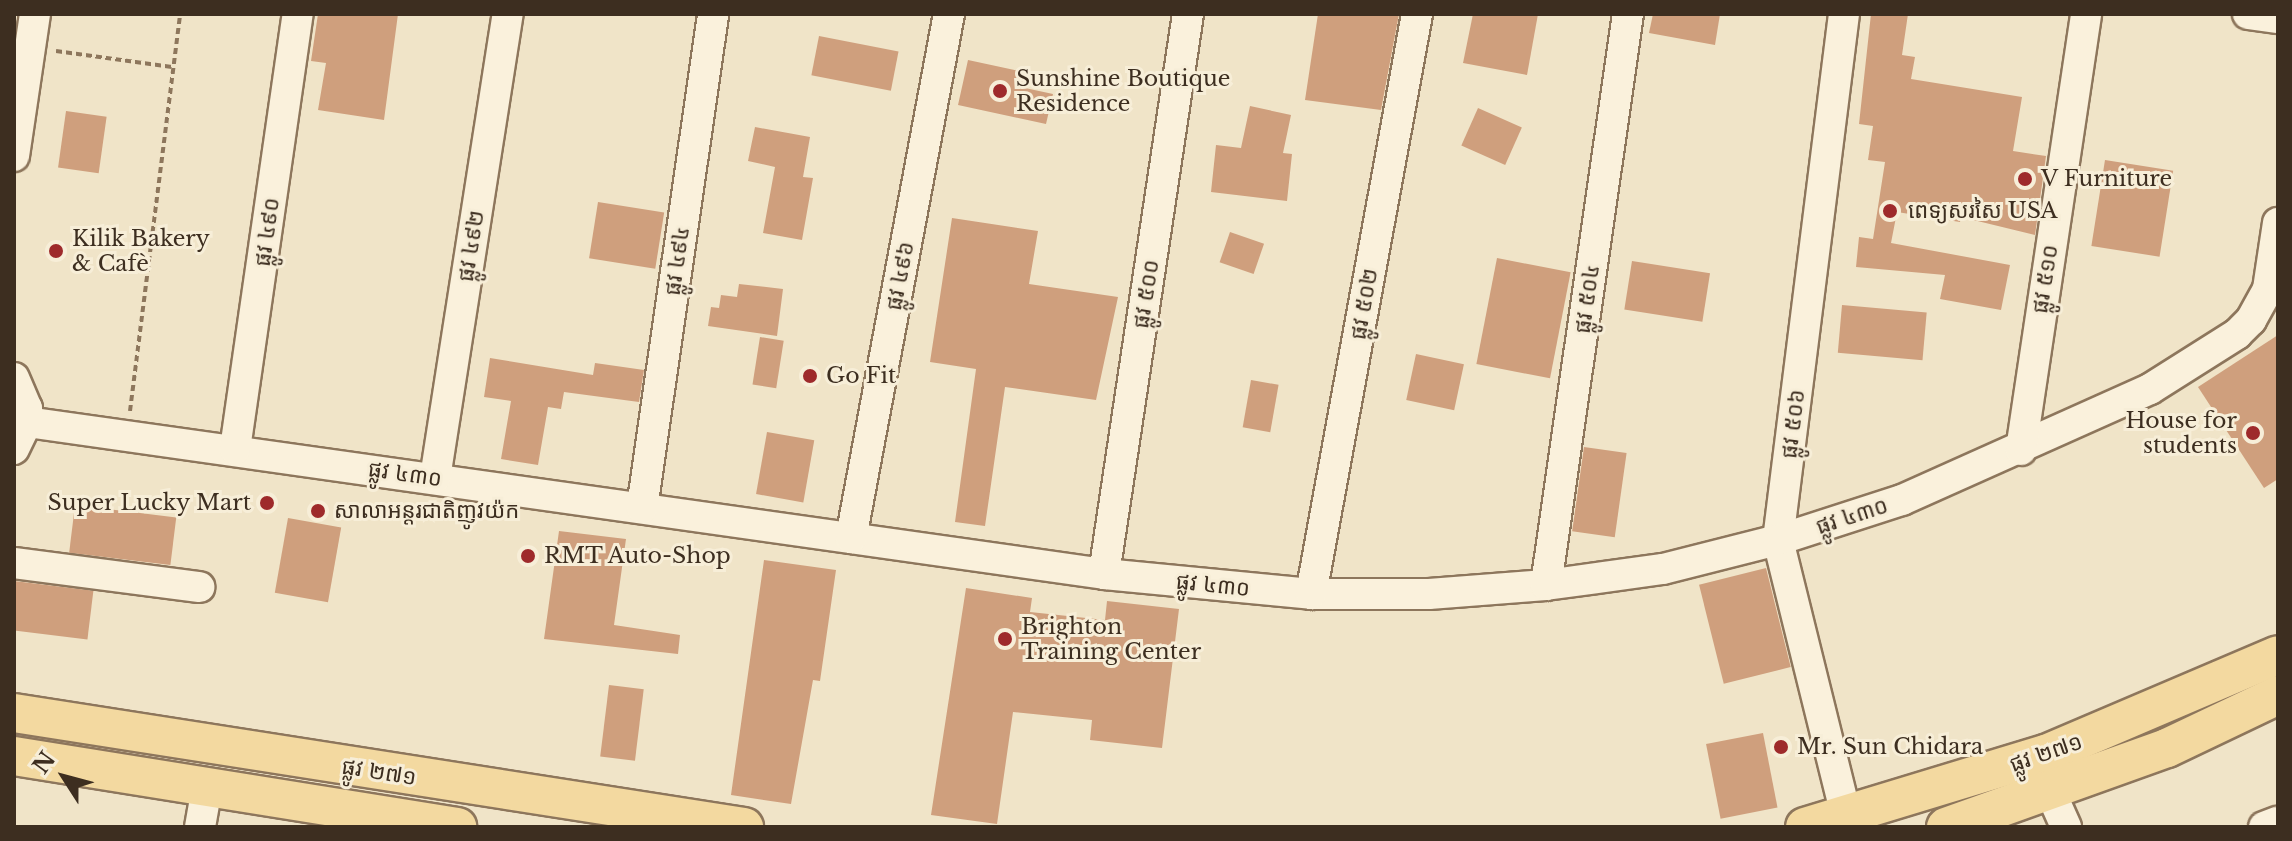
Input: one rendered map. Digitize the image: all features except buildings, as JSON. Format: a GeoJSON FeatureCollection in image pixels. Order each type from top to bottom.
{"type":"FeatureCollection","features":[{"type":"Feature","properties":{"kind":"main road","name":"ផ្លូវ ២៧១"},"geometry":{"type":"LineString","coordinates":[[1805,827],[1848,822],[2046,754],[2278,655]]}},
{"type":"Feature","properties":{"kind":"main road","name":"ផ្លូវ ២៧១"},"geometry":{"type":"LineString","coordinates":[[1946,827],[2051,793],[2167,748],[2278,695]]}},
{"type":"Feature","properties":{"kind":"main road","name":"ផ្លូវ ២៧១"},"geometry":{"type":"LineString","coordinates":[[14,713],[744,827]]}},
{"type":"Feature","properties":{"kind":"main road","name":"ផ្លូវ ២៧១"},"geometry":{"type":"LineString","coordinates":[[14,756],[457,827]]}},
{"type":"Feature","properties":{"kind":"street"},"geometry":{"type":"LineString","coordinates":[[15,143],[35,14]]}},
{"type":"Feature","properties":{"kind":"street","name":"ផ្លូវ ៤៩០"},"geometry":{"type":"LineString","coordinates":[[235,449],[298,14]]}},
{"type":"Feature","properties":{"kind":"street","name":"ផ្លូវ ៤៩២"},"geometry":{"type":"LineString","coordinates":[[435,478],[508,14]]}},
{"type":"Feature","properties":{"kind":"street","name":"ផ្លូវ ៤៩៤"},"geometry":{"type":"LineString","coordinates":[[642,508],[713,14]]}},
{"type":"Feature","properties":{"kind":"street","name":"ផ្លូវ ៤៩៦"},"geometry":{"type":"LineString","coordinates":[[851,538],[949,14]]}},
{"type":"Feature","properties":{"kind":"street","name":"ផ្លូវ ៥០០"},"geometry":{"type":"LineString","coordinates":[[1104,574],[1188,14]]}},
{"type":"Feature","properties":{"kind":"street","name":"ផ្លូវ ៥០២"},"geometry":{"type":"LineString","coordinates":[[1311,594],[1417,14]]}},
{"type":"Feature","properties":{"kind":"street","name":"ផ្លូវ ៥០៤"},"geometry":{"type":"LineString","coordinates":[[1546,585],[1628,14]]}},
{"type":"Feature","properties":{"kind":"street","name":"ផ្លូវ ៥០៦"},"geometry":{"type":"LineString","coordinates":[[1844,14],[1778,540],[1848,822]]}},
{"type":"Feature","properties":{"kind":"street","name":"ផ្លូវ ៥១០"},"geometry":{"type":"LineString","coordinates":[[2021,450],[2086,14]]}},
{"type":"Feature","properties":{"kind":"street"},"geometry":{"type":"LineString","coordinates":[[2248,14],[2278,18]]}},
{"type":"Feature","properties":{"kind":"street","name":"ផ្លូវ ៤៣០"},"geometry":{"type":"LineString","coordinates":[[20,435],[127,437],[235,449],[1104,574],[1311,594],[1429,594],[1546,585],[1663,569],[1778,540],[1902,500],[2021,450],[2150,389],[2237,334],[2270,300],[2278,223]]}},
{"type":"Feature","properties":{"kind":"street"},"geometry":{"type":"LineString","coordinates":[[14,378],[24,394],[20,435]]}},
{"type":"Feature","properties":{"kind":"street"},"geometry":{"type":"LineString","coordinates":[[14,563],[199,587]]}},
{"type":"Feature","properties":{"kind":"street"},"geometry":{"type":"LineString","coordinates":[[200,827],[207,788]]}},
{"type":"Feature","properties":{"kind":"street"},"geometry":{"type":"LineString","coordinates":[[2051,793],[2066,827]]}},
{"type":"Feature","properties":{"kind":"path"},"geometry":{"type":"LineString","coordinates":[[127,437],[180,14]]}},
{"type":"Feature","properties":{"kind":"path"},"geometry":{"type":"LineString","coordinates":[[30,47],[172,67]]}},
{"type":"Feature","properties":{"kind":"place","name":"Sunshine Boutique Residence"},"geometry":{"type":"Point","coordinates":[1000,91]}},
{"type":"Feature","properties":{"kind":"place","name":"V Furniture"},"geometry":{"type":"Point","coordinates":[2025,179]}},
{"type":"Feature","properties":{"kind":"place","name":"ពេទ្យសរសៃ USA"},"geometry":{"type":"Point","coordinates":[1890,211]}},
{"type":"Feature","properties":{"kind":"place","name":"Kilik Bakery & Cafè"},"geometry":{"type":"Point","coordinates":[56,251]}},
{"type":"Feature","properties":{"kind":"place","name":"Go Fit"},"geometry":{"type":"Point","coordinates":[810,376]}},
{"type":"Feature","properties":{"kind":"place","name":"House for students"},"geometry":{"type":"Point","coordinates":[2253,433]}},
{"type":"Feature","properties":{"kind":"place","name":"Super Lucky Mart"},"geometry":{"type":"Point","coordinates":[267,503]}},
{"type":"Feature","properties":{"kind":"place","name":"សាលាអន្តរជាតិញូវយ៉ក"},"geometry":{"type":"Point","coordinates":[318,511]}},
{"type":"Feature","properties":{"kind":"place","name":"RMT Auto-Shop"},"geometry":{"type":"Point","coordinates":[528,556]}},
{"type":"Feature","properties":{"kind":"place","name":"Brighton Training Center"},"geometry":{"type":"Point","coordinates":[1005,639]}},
{"type":"Feature","properties":{"kind":"place","name":"Mr. Sun Chidara"},"geometry":{"type":"Point","coordinates":[1781,747]}}]}
